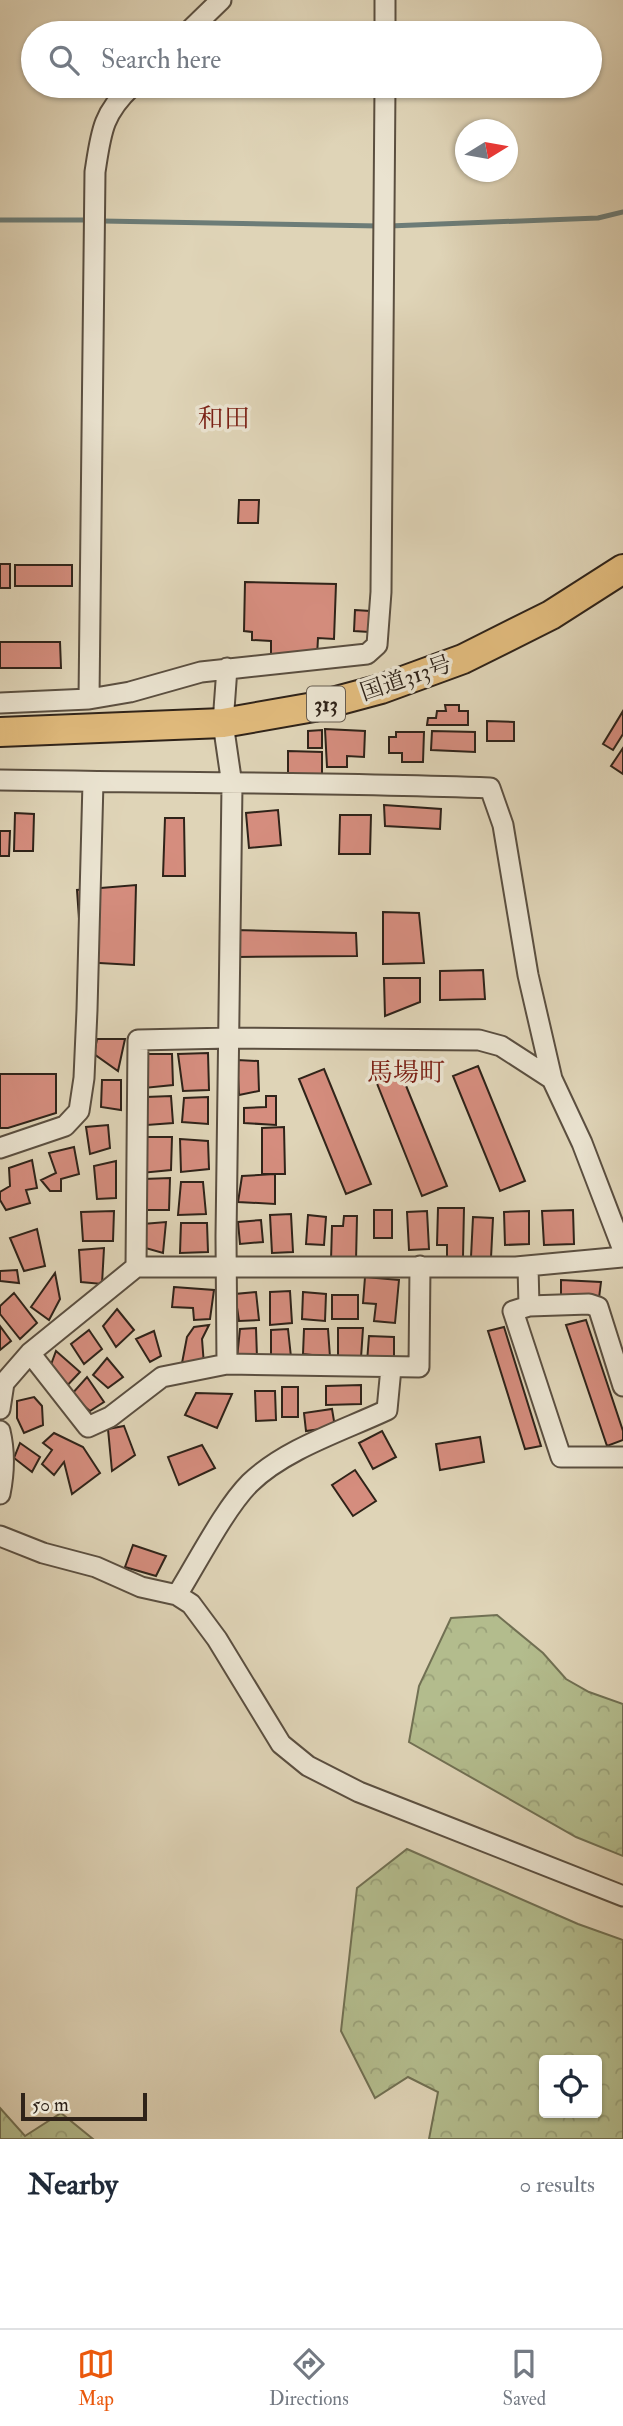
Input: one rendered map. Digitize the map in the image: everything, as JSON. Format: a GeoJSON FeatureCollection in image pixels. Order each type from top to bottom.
{"type":"FeatureCollection","features":[{"type":"Feature","properties":{"kind":"highway","name":"国道313号"},"geometry":{"type":"LineString","coordinates":[[0,732],[223,723],[314,707],[381,689],[463,659],[551,615],[623,569]]}},
{"type":"Feature","properties":{"kind":"street"},"geometry":{"type":"LineString","coordinates":[[199,21],[221,0]]}},
{"type":"Feature","properties":{"kind":"street"},"geometry":{"type":"LineString","coordinates":[[385,0],[385,21]]}},
{"type":"Feature","properties":{"kind":"street"},"geometry":{"type":"LineString","coordinates":[[89,699],[95,172],[102,127],[119,98]]}},
{"type":"Feature","properties":{"kind":"street"},"geometry":{"type":"LineString","coordinates":[[0,703],[89,699],[130,692],[201,672],[367,654],[377,645],[381,592],[385,98]]}},
{"type":"Feature","properties":{"kind":"street"},"geometry":{"type":"LineString","coordinates":[[227,668],[223,723],[232,785],[227,1364]]}},
{"type":"Feature","properties":{"kind":"street"},"geometry":{"type":"LineString","coordinates":[[0,780],[232,785],[381,784],[490,788],[503,825],[528,975],[552,1079],[582,1143],[623,1250]]}},
{"type":"Feature","properties":{"kind":"street"},"geometry":{"type":"LineString","coordinates":[[0,1148],[65,1126],[79,1111],[84,1078],[87,1010],[93,782]]}},
{"type":"Feature","properties":{"kind":"street"},"geometry":{"type":"LineString","coordinates":[[136,1267],[138,1040],[479,1040],[501,1046],[552,1079]]}},
{"type":"Feature","properties":{"kind":"street"},"geometry":{"type":"LineString","coordinates":[[0,1409],[4,1383],[30,1353],[136,1267],[528,1266],[623,1257]]}},
{"type":"Feature","properties":{"kind":"street"},"geometry":{"type":"LineString","coordinates":[[30,1353],[88,1427],[110,1417],[162,1377],[227,1364],[419,1367],[420,1266]]}},
{"type":"Feature","properties":{"kind":"street"},"geometry":{"type":"LineString","coordinates":[[528,1266],[528,1306]]}},
{"type":"Feature","properties":{"kind":"street"},"geometry":{"type":"LineString","coordinates":[[623,1386],[598,1307],[589,1304],[528,1306],[513,1311],[561,1457],[623,1457]]}},
{"type":"Feature","properties":{"kind":"street"},"geometry":{"type":"LineString","coordinates":[[177,1595],[249,1484],[278,1461],[387,1410],[391,1368]]}},
{"type":"Feature","properties":{"kind":"street"},"geometry":{"type":"LineString","coordinates":[[0,1431],[3,1445],[0,1494]]}},
{"type":"Feature","properties":{"kind":"street"},"geometry":{"type":"LineString","coordinates":[[0,1536],[43,1553],[96,1567],[141,1587],[177,1595],[191,1604],[217,1639],[281,1744],[307,1766],[359,1791],[623,1896]]}},
{"type":"Feature","properties":{"kind":"green space"},"geometry":{"type":"Polygon","coordinates":[[[497,1615],[543,1653],[566,1679],[589,1692],[623,1704],[623,1856],[576,1837],[409,1742],[419,1686],[451,1618],[497,1615]]]}},
{"type":"Feature","properties":{"kind":"green space"},"geometry":{"type":"Polygon","coordinates":[[[407,1849],[578,1924],[623,1940],[623,2139],[429,2139],[438,2092],[408,2077],[375,2098],[341,2031],[357,1888],[407,1849]]]}},
{"type":"Feature","properties":{"kind":"green space"},"geometry":{"type":"Polygon","coordinates":[[[0,2108],[25,2136],[61,2113],[93,2139],[0,2139],[0,2108]]]}},
{"type":"Feature","properties":{"kind":"building"},"geometry":{"type":"Polygon","coordinates":[[[239,500],[259,500],[258,523],[238,523],[239,500]]]}},
{"type":"Feature","properties":{"kind":"building"},"geometry":{"type":"Polygon","coordinates":[[[0,564],[10,564],[10,588],[0,588],[0,564]]]}},
{"type":"Feature","properties":{"kind":"building"},"geometry":{"type":"Polygon","coordinates":[[[15,565],[72,565],[72,586],[15,586],[15,565]]]}},
{"type":"Feature","properties":{"kind":"building"},"geometry":{"type":"Polygon","coordinates":[[[245,582],[336,584],[334,639],[318,638],[317,657],[271,656],[271,641],[252,640],[252,632],[244,631],[245,582]]]}},
{"type":"Feature","properties":{"kind":"building"},"geometry":{"type":"Polygon","coordinates":[[[355,610],[370,611],[369,632],[354,631],[355,610]]]}},
{"type":"Feature","properties":{"kind":"building"},"geometry":{"type":"Polygon","coordinates":[[[0,642],[60,642],[61,668],[0,668],[0,642]]]}},
{"type":"Feature","properties":{"kind":"building"},"geometry":{"type":"Polygon","coordinates":[[[445,705],[459,705],[459,711],[468,711],[468,725],[427,725],[428,718],[436,718],[437,711],[446,711],[445,705]]]}},
{"type":"Feature","properties":{"kind":"building"},"geometry":{"type":"Polygon","coordinates":[[[623,711],[623,734],[613,750],[603,744],[623,711]]]}},
{"type":"Feature","properties":{"kind":"building"},"geometry":{"type":"Polygon","coordinates":[[[487,721],[514,722],[514,741],[487,741],[487,721]]]}},
{"type":"Feature","properties":{"kind":"building"},"geometry":{"type":"Polygon","coordinates":[[[325,729],[365,731],[364,757],[347,756],[347,767],[327,767],[325,729]]]}},
{"type":"Feature","properties":{"kind":"building"},"geometry":{"type":"Polygon","coordinates":[[[322,730],[322,748],[308,748],[308,731],[322,730]]]}},
{"type":"Feature","properties":{"kind":"building"},"geometry":{"type":"Polygon","coordinates":[[[432,731],[475,732],[475,752],[431,750],[432,731]]]}},
{"type":"Feature","properties":{"kind":"building"},"geometry":{"type":"Polygon","coordinates":[[[396,732],[424,732],[423,762],[402,762],[402,753],[389,753],[389,737],[396,737],[396,732]]]}},
{"type":"Feature","properties":{"kind":"building"},"geometry":{"type":"Polygon","coordinates":[[[623,748],[623,774],[611,766],[623,748]]]}},
{"type":"Feature","properties":{"kind":"building"},"geometry":{"type":"Polygon","coordinates":[[[288,751],[322,752],[322,776],[288,775],[288,751]]]}},
{"type":"Feature","properties":{"kind":"building"},"geometry":{"type":"Polygon","coordinates":[[[384,805],[441,809],[440,829],[385,826],[384,805]]]}},
{"type":"Feature","properties":{"kind":"building"},"geometry":{"type":"Polygon","coordinates":[[[278,810],[281,845],[249,848],[246,813],[278,810]]]}},
{"type":"Feature","properties":{"kind":"building"},"geometry":{"type":"Polygon","coordinates":[[[15,813],[34,814],[33,851],[14,851],[15,813]]]}},
{"type":"Feature","properties":{"kind":"building"},"geometry":{"type":"Polygon","coordinates":[[[340,815],[371,815],[370,854],[339,854],[340,815]]]}},
{"type":"Feature","properties":{"kind":"building"},"geometry":{"type":"Polygon","coordinates":[[[165,818],[184,818],[185,876],[163,876],[165,818]]]}},
{"type":"Feature","properties":{"kind":"building"},"geometry":{"type":"Polygon","coordinates":[[[0,831],[10,831],[9,856],[0,856],[0,831]]]}},
{"type":"Feature","properties":{"kind":"building"},"geometry":{"type":"Polygon","coordinates":[[[136,885],[134,965],[82,962],[77,890],[136,885]]]}},
{"type":"Feature","properties":{"kind":"building"},"geometry":{"type":"Polygon","coordinates":[[[383,912],[419,913],[424,963],[383,964],[383,912]]]}},
{"type":"Feature","properties":{"kind":"building"},"geometry":{"type":"Polygon","coordinates":[[[234,930],[356,933],[357,956],[237,957],[234,930]]]}},
{"type":"Feature","properties":{"kind":"building"},"geometry":{"type":"Polygon","coordinates":[[[483,970],[485,999],[440,1000],[440,971],[483,970]]]}},
{"type":"Feature","properties":{"kind":"building"},"geometry":{"type":"Polygon","coordinates":[[[384,978],[420,978],[420,1002],[385,1016],[384,978]]]}},
{"type":"Feature","properties":{"kind":"building"},"geometry":{"type":"Polygon","coordinates":[[[97,1039],[125,1039],[118,1071],[94,1054],[97,1039]]]}},
{"type":"Feature","properties":{"kind":"building"},"geometry":{"type":"Polygon","coordinates":[[[208,1053],[209,1090],[183,1091],[178,1054],[208,1053]]]}},
{"type":"Feature","properties":{"kind":"building"},"geometry":{"type":"Polygon","coordinates":[[[143,1054],[172,1054],[173,1085],[144,1088],[143,1054]]]}},
{"type":"Feature","properties":{"kind":"building"},"geometry":{"type":"Polygon","coordinates":[[[237,1060],[258,1061],[259,1091],[239,1095],[237,1060]]]}},
{"type":"Feature","properties":{"kind":"building"},"geometry":{"type":"Polygon","coordinates":[[[478,1066],[525,1181],[500,1191],[453,1076],[478,1066]]]}},
{"type":"Feature","properties":{"kind":"building"},"geometry":{"type":"Polygon","coordinates":[[[324,1069],[371,1184],[346,1194],[299,1079],[324,1069]]]}},
{"type":"Feature","properties":{"kind":"building"},"geometry":{"type":"Polygon","coordinates":[[[400,1071],[447,1186],[422,1196],[376,1081],[400,1071]]]}},
{"type":"Feature","properties":{"kind":"building"},"geometry":{"type":"Polygon","coordinates":[[[0,1074],[56,1074],[56,1113],[0,1128],[0,1074]]]}},
{"type":"Feature","properties":{"kind":"building"},"geometry":{"type":"Polygon","coordinates":[[[102,1080],[121,1080],[121,1110],[101,1107],[102,1080]]]}},
{"type":"Feature","properties":{"kind":"building"},"geometry":{"type":"Polygon","coordinates":[[[171,1096],[173,1123],[147,1125],[146,1097],[171,1096]]]}},
{"type":"Feature","properties":{"kind":"building"},"geometry":{"type":"Polygon","coordinates":[[[266,1096],[276,1096],[276,1125],[244,1123],[244,1108],[266,1107],[266,1096]]]}},
{"type":"Feature","properties":{"kind":"building"},"geometry":{"type":"Polygon","coordinates":[[[208,1097],[208,1124],[182,1122],[184,1098],[208,1097]]]}},
{"type":"Feature","properties":{"kind":"building"},"geometry":{"type":"Polygon","coordinates":[[[108,1125],[110,1148],[90,1154],[86,1127],[108,1125]]]}},
{"type":"Feature","properties":{"kind":"building"},"geometry":{"type":"Polygon","coordinates":[[[284,1127],[285,1174],[262,1174],[262,1128],[284,1127]]]}},
{"type":"Feature","properties":{"kind":"building"},"geometry":{"type":"Polygon","coordinates":[[[140,1137],[172,1137],[171,1170],[141,1173],[140,1137]]]}},
{"type":"Feature","properties":{"kind":"building"},"geometry":{"type":"Polygon","coordinates":[[[180,1139],[208,1141],[209,1169],[181,1172],[180,1139]]]}},
{"type":"Feature","properties":{"kind":"building"},"geometry":{"type":"Polygon","coordinates":[[[74,1147],[79,1174],[61,1179],[61,1191],[50,1191],[41,1180],[56,1173],[49,1153],[74,1147]]]}},
{"type":"Feature","properties":{"kind":"building"},"geometry":{"type":"Polygon","coordinates":[[[32,1160],[37,1188],[26,1190],[30,1203],[6,1210],[0,1200],[0,1192],[10,1186],[9,1168],[32,1160]]]}},
{"type":"Feature","properties":{"kind":"building"},"geometry":{"type":"Polygon","coordinates":[[[116,1161],[116,1198],[97,1199],[94,1166],[116,1161]]]}},
{"type":"Feature","properties":{"kind":"building"},"geometry":{"type":"Polygon","coordinates":[[[275,1174],[275,1204],[238,1202],[242,1176],[275,1174]]]}},
{"type":"Feature","properties":{"kind":"building"},"geometry":{"type":"Polygon","coordinates":[[[170,1178],[169,1210],[142,1210],[144,1179],[170,1178]]]}},
{"type":"Feature","properties":{"kind":"building"},"geometry":{"type":"Polygon","coordinates":[[[181,1182],[203,1182],[206,1214],[178,1215],[181,1182]]]}},
{"type":"Feature","properties":{"kind":"building"},"geometry":{"type":"Polygon","coordinates":[[[438,1208],[464,1208],[463,1257],[447,1257],[447,1245],[437,1245],[438,1208]]]}},
{"type":"Feature","properties":{"kind":"building"},"geometry":{"type":"Polygon","coordinates":[[[374,1210],[392,1210],[392,1238],[374,1238],[374,1210]]]}},
{"type":"Feature","properties":{"kind":"building"},"geometry":{"type":"Polygon","coordinates":[[[573,1210],[574,1244],[544,1245],[542,1211],[573,1210]]]}},
{"type":"Feature","properties":{"kind":"building"},"geometry":{"type":"Polygon","coordinates":[[[114,1211],[113,1241],[83,1241],[81,1212],[114,1211]]]}},
{"type":"Feature","properties":{"kind":"building"},"geometry":{"type":"Polygon","coordinates":[[[427,1211],[429,1249],[409,1250],[407,1212],[427,1211]]]}},
{"type":"Feature","properties":{"kind":"building"},"geometry":{"type":"Polygon","coordinates":[[[529,1211],[529,1244],[505,1245],[504,1212],[529,1211]]]}},
{"type":"Feature","properties":{"kind":"building"},"geometry":{"type":"Polygon","coordinates":[[[291,1214],[293,1252],[272,1253],[270,1215],[291,1214]]]}},
{"type":"Feature","properties":{"kind":"building"},"geometry":{"type":"Polygon","coordinates":[[[308,1215],[326,1217],[324,1245],[306,1244],[308,1215]]]}},
{"type":"Feature","properties":{"kind":"building"},"geometry":{"type":"Polygon","coordinates":[[[344,1216],[357,1216],[356,1261],[331,1260],[332,1226],[343,1226],[344,1216]]]}},
{"type":"Feature","properties":{"kind":"building"},"geometry":{"type":"Polygon","coordinates":[[[473,1217],[493,1218],[491,1258],[471,1257],[473,1217]]]}},
{"type":"Feature","properties":{"kind":"building"},"geometry":{"type":"Polygon","coordinates":[[[261,1220],[263,1242],[240,1244],[238,1222],[261,1220]]]}},
{"type":"Feature","properties":{"kind":"building"},"geometry":{"type":"Polygon","coordinates":[[[166,1222],[163,1253],[142,1247],[143,1224],[166,1222]]]}},
{"type":"Feature","properties":{"kind":"building"},"geometry":{"type":"Polygon","coordinates":[[[181,1223],[207,1223],[208,1252],[180,1253],[181,1223]]]}},
{"type":"Feature","properties":{"kind":"building"},"geometry":{"type":"Polygon","coordinates":[[[37,1229],[45,1266],[24,1271],[10,1238],[37,1229]]]}},
{"type":"Feature","properties":{"kind":"building"},"geometry":{"type":"Polygon","coordinates":[[[104,1248],[102,1284],[81,1282],[79,1250],[104,1248]]]}},
{"type":"Feature","properties":{"kind":"building"},"geometry":{"type":"Polygon","coordinates":[[[17,1270],[19,1283],[0,1281],[0,1271],[17,1270]]]}},
{"type":"Feature","properties":{"kind":"building"},"geometry":{"type":"Polygon","coordinates":[[[55,1273],[60,1299],[49,1320],[31,1307],[55,1273]]]}},
{"type":"Feature","properties":{"kind":"building"},"geometry":{"type":"Polygon","coordinates":[[[365,1277],[399,1280],[395,1323],[374,1321],[376,1304],[363,1303],[365,1277]]]}},
{"type":"Feature","properties":{"kind":"building"},"geometry":{"type":"Polygon","coordinates":[[[561,1280],[601,1282],[599,1298],[561,1296],[561,1280]]]}},
{"type":"Feature","properties":{"kind":"building"},"geometry":{"type":"Polygon","coordinates":[[[174,1287],[214,1290],[210,1319],[194,1320],[193,1308],[172,1307],[174,1287]]]}},
{"type":"Feature","properties":{"kind":"building"},"geometry":{"type":"Polygon","coordinates":[[[290,1291],[292,1323],[270,1325],[270,1292],[290,1291]]]}},
{"type":"Feature","properties":{"kind":"building"},"geometry":{"type":"Polygon","coordinates":[[[256,1292],[259,1320],[239,1321],[235,1294],[256,1292]]]}},
{"type":"Feature","properties":{"kind":"building"},"geometry":{"type":"Polygon","coordinates":[[[303,1292],[326,1294],[325,1321],[302,1319],[303,1292]]]}},
{"type":"Feature","properties":{"kind":"building"},"geometry":{"type":"Polygon","coordinates":[[[14,1293],[37,1323],[20,1339],[0,1314],[0,1306],[14,1293]]]}},
{"type":"Feature","properties":{"kind":"building"},"geometry":{"type":"Polygon","coordinates":[[[332,1295],[358,1295],[358,1319],[332,1319],[332,1295]]]}},
{"type":"Feature","properties":{"kind":"building"},"geometry":{"type":"Polygon","coordinates":[[[117,1309],[134,1330],[116,1347],[103,1326],[117,1309]]]}},
{"type":"Feature","properties":{"kind":"building"},"geometry":{"type":"Polygon","coordinates":[[[586,1320],[623,1431],[623,1440],[607,1446],[566,1325],[586,1320]]]}},
{"type":"Feature","properties":{"kind":"building"},"geometry":{"type":"Polygon","coordinates":[[[209,1325],[202,1339],[204,1365],[182,1363],[187,1337],[194,1327],[209,1325]]]}},
{"type":"Feature","properties":{"kind":"building"},"geometry":{"type":"Polygon","coordinates":[[[0,1326],[11,1341],[0,1350],[0,1326]]]}},
{"type":"Feature","properties":{"kind":"building"},"geometry":{"type":"Polygon","coordinates":[[[504,1327],[541,1446],[525,1449],[488,1331],[504,1327]]]}},
{"type":"Feature","properties":{"kind":"building"},"geometry":{"type":"Polygon","coordinates":[[[256,1328],[257,1358],[237,1358],[240,1329],[256,1328]]]}},
{"type":"Feature","properties":{"kind":"building"},"geometry":{"type":"Polygon","coordinates":[[[338,1328],[363,1328],[361,1358],[338,1358],[338,1328]]]}},
{"type":"Feature","properties":{"kind":"building"},"geometry":{"type":"Polygon","coordinates":[[[288,1329],[291,1357],[271,1358],[271,1330],[288,1329]]]}},
{"type":"Feature","properties":{"kind":"building"},"geometry":{"type":"Polygon","coordinates":[[[304,1329],[328,1329],[330,1357],[303,1354],[304,1329]]]}},
{"type":"Feature","properties":{"kind":"building"},"geometry":{"type":"Polygon","coordinates":[[[89,1330],[102,1349],[84,1364],[71,1344],[89,1330]]]}},
{"type":"Feature","properties":{"kind":"building"},"geometry":{"type":"Polygon","coordinates":[[[154,1331],[161,1356],[150,1362],[136,1339],[154,1331]]]}},
{"type":"Feature","properties":{"kind":"building"},"geometry":{"type":"Polygon","coordinates":[[[369,1336],[394,1337],[394,1364],[367,1362],[369,1336]]]}},
{"type":"Feature","properties":{"kind":"building"},"geometry":{"type":"Polygon","coordinates":[[[56,1351],[80,1372],[63,1390],[49,1370],[56,1351]]]}},
{"type":"Feature","properties":{"kind":"building"},"geometry":{"type":"Polygon","coordinates":[[[107,1358],[123,1377],[108,1388],[93,1375],[107,1358]]]}},
{"type":"Feature","properties":{"kind":"building"},"geometry":{"type":"Polygon","coordinates":[[[87,1377],[104,1402],[90,1411],[71,1395],[87,1377]]]}},
{"type":"Feature","properties":{"kind":"building"},"geometry":{"type":"Polygon","coordinates":[[[361,1385],[361,1404],[326,1405],[326,1386],[361,1385]]]}},
{"type":"Feature","properties":{"kind":"building"},"geometry":{"type":"Polygon","coordinates":[[[282,1387],[298,1387],[298,1417],[282,1417],[282,1387]]]}},
{"type":"Feature","properties":{"kind":"building"},"geometry":{"type":"Polygon","coordinates":[[[255,1391],[275,1391],[276,1420],[256,1421],[255,1391]]]}},
{"type":"Feature","properties":{"kind":"building"},"geometry":{"type":"Polygon","coordinates":[[[196,1393],[232,1394],[217,1428],[185,1415],[196,1393]]]}},
{"type":"Feature","properties":{"kind":"building"},"geometry":{"type":"Polygon","coordinates":[[[34,1397],[42,1406],[43,1425],[24,1433],[17,1418],[17,1401],[34,1397]]]}},
{"type":"Feature","properties":{"kind":"building"},"geometry":{"type":"Polygon","coordinates":[[[332,1409],[335,1427],[306,1431],[304,1413],[332,1409]]]}},
{"type":"Feature","properties":{"kind":"building"},"geometry":{"type":"Polygon","coordinates":[[[124,1426],[135,1455],[112,1471],[108,1429],[124,1426]]]}},
{"type":"Feature","properties":{"kind":"building"},"geometry":{"type":"Polygon","coordinates":[[[382,1431],[396,1457],[373,1469],[359,1443],[382,1431]]]}},
{"type":"Feature","properties":{"kind":"building"},"geometry":{"type":"Polygon","coordinates":[[[54,1433],[83,1447],[100,1473],[72,1494],[64,1462],[54,1475],[42,1464],[52,1450],[43,1443],[54,1433]]]}},
{"type":"Feature","properties":{"kind":"building"},"geometry":{"type":"Polygon","coordinates":[[[480,1437],[484,1462],[440,1470],[436,1444],[480,1437]]]}},
{"type":"Feature","properties":{"kind":"building"},"geometry":{"type":"Polygon","coordinates":[[[20,1443],[40,1457],[32,1472],[14,1458],[20,1443]]]}},
{"type":"Feature","properties":{"kind":"building"},"geometry":{"type":"Polygon","coordinates":[[[202,1445],[215,1468],[179,1485],[168,1457],[202,1445]]]}},
{"type":"Feature","properties":{"kind":"building"},"geometry":{"type":"Polygon","coordinates":[[[355,1470],[376,1501],[353,1516],[332,1485],[355,1470]]]}},
{"type":"Feature","properties":{"kind":"building"},"geometry":{"type":"Polygon","coordinates":[[[133,1545],[166,1556],[156,1576],[125,1567],[133,1545]]]}},
{"type":"Feature","properties":{"kind":"waterway"},"geometry":{"type":"LineString","coordinates":[[389,226],[598,218],[623,212]]}},
{"type":"Feature","properties":{"kind":"waterway"},"geometry":{"type":"LineString","coordinates":[[0,220],[83,220]]}},
{"type":"Feature","properties":{"kind":"waterway"},"geometry":{"type":"LineString","coordinates":[[102,221],[379,226]]}},
{"type":"Feature","properties":{"kind":"district","name":"和田"},"geometry":{"type":"Point","coordinates":[224,419]}},
{"type":"Feature","properties":{"kind":"district","name":"馬場町"},"geometry":{"type":"Point","coordinates":[406,1073]}}]}
